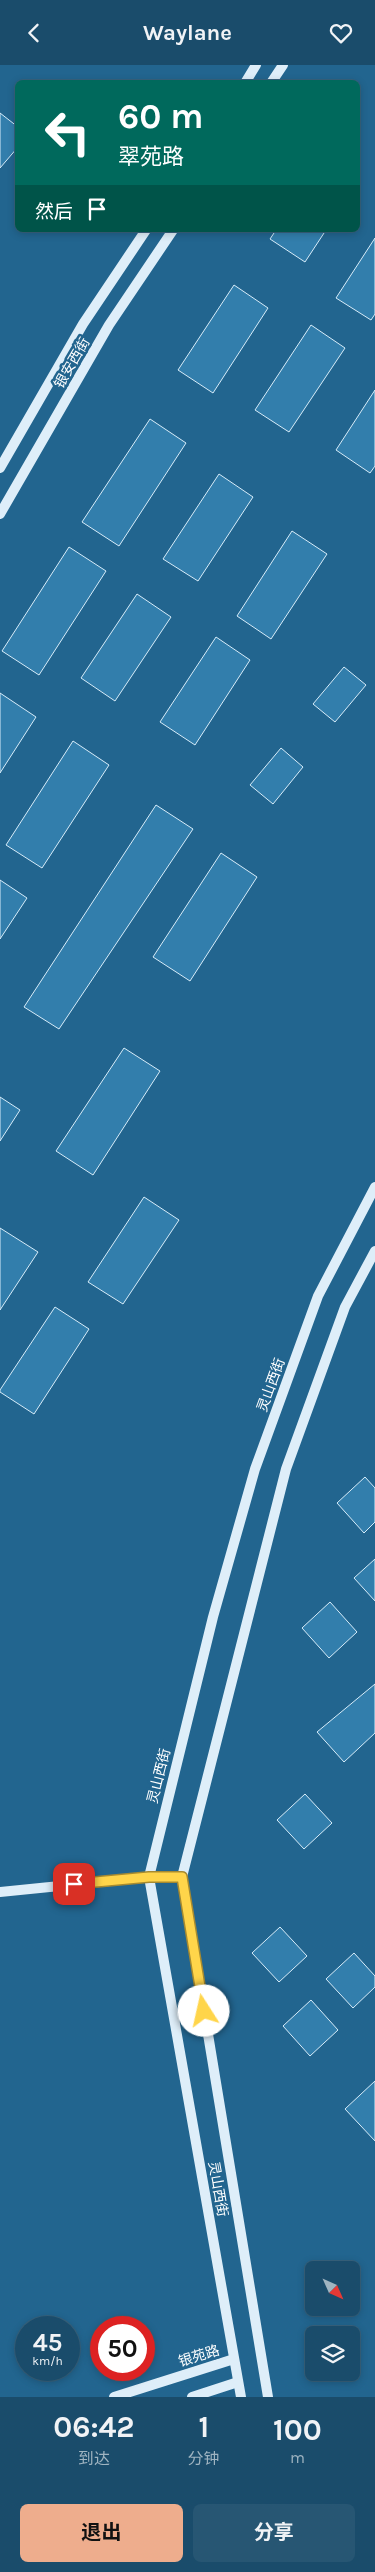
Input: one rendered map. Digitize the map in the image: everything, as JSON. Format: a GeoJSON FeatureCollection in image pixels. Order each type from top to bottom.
{"type":"FeatureCollection","features":[{"type":"Feature","properties":{"kind":"main road"},"geometry":{"type":"LineString","coordinates":[[247,80],[256,65]]}},
{"type":"Feature","properties":{"kind":"main road"},"geometry":{"type":"LineString","coordinates":[[274,80],[283,65]]}},
{"type":"Feature","properties":{"kind":"main road","name":"银安西街"},"geometry":{"type":"LineString","coordinates":[[0,468],[84,324],[145,232]]}},
{"type":"Feature","properties":{"kind":"main road","name":"银安西街"},"geometry":{"type":"LineString","coordinates":[[0,514],[109,325],[172,232]]}},
{"type":"Feature","properties":{"kind":"main road","name":"灵山西街"},"geometry":{"type":"LineString","coordinates":[[241,2397],[149,1877],[213,1617],[255,1469],[318,1296],[375,1187]]}},
{"type":"Feature","properties":{"kind":"main road","name":"灵山西街"},"geometry":{"type":"LineString","coordinates":[[268,2397],[182,1877],[286,1469],[345,1307],[375,1251]]}},
{"type":"Feature","properties":{"kind":"main road"},"geometry":{"type":"LineString","coordinates":[[0,1892],[149,1877],[182,1877]]}},
{"type":"Feature","properties":{"kind":"main road","name":"银苑路"},"geometry":{"type":"LineString","coordinates":[[114,2397],[234,2359]]}},
{"type":"Feature","properties":{"kind":"main road"},"geometry":{"type":"LineString","coordinates":[[192,2397],[238,2382]]}},
{"type":"Feature","properties":{"kind":"building"},"geometry":{"type":"Polygon","coordinates":[[[0,113],[15,125],[15,150],[0,168],[0,113]]]}},
{"type":"Feature","properties":{"kind":"building"},"geometry":{"type":"Polygon","coordinates":[[[275,232],[325,232],[305,262],[270,239],[275,232]]]}},
{"type":"Feature","properties":{"kind":"building"},"geometry":{"type":"Polygon","coordinates":[[[375,238],[375,314],[371,320],[336,298],[375,238]]]}},
{"type":"Feature","properties":{"kind":"building"},"geometry":{"type":"Polygon","coordinates":[[[234,285],[268,308],[213,393],[178,370],[234,285]]]}},
{"type":"Feature","properties":{"kind":"building"},"geometry":{"type":"Polygon","coordinates":[[[311,325],[345,348],[289,432],[255,410],[311,325]]]}},
{"type":"Feature","properties":{"kind":"building"},"geometry":{"type":"Polygon","coordinates":[[[375,390],[375,466],[370,473],[336,450],[375,390]]]}},
{"type":"Feature","properties":{"kind":"building"},"geometry":{"type":"Polygon","coordinates":[[[150,419],[186,443],[119,546],[82,522],[150,419]]]}},
{"type":"Feature","properties":{"kind":"building"},"geometry":{"type":"Polygon","coordinates":[[[219,474],[253,497],[198,581],[163,559],[219,474]]]}},
{"type":"Feature","properties":{"kind":"building"},"geometry":{"type":"Polygon","coordinates":[[[292,531],[327,554],[271,639],[237,616],[292,531]]]}},
{"type":"Feature","properties":{"kind":"building"},"geometry":{"type":"Polygon","coordinates":[[[69,547],[106,571],[39,675],[2,651],[69,547]]]}},
{"type":"Feature","properties":{"kind":"building"},"geometry":{"type":"Polygon","coordinates":[[[137,594],[171,617],[115,701],[81,678],[137,594]]]}},
{"type":"Feature","properties":{"kind":"building"},"geometry":{"type":"Polygon","coordinates":[[[216,637],[250,660],[195,745],[160,722],[216,637]]]}},
{"type":"Feature","properties":{"kind":"building"},"geometry":{"type":"Polygon","coordinates":[[[344,667],[366,685],[335,722],[313,704],[344,667]]]}},
{"type":"Feature","properties":{"kind":"building"},"geometry":{"type":"Polygon","coordinates":[[[0,693],[36,717],[0,773],[0,693]]]}},
{"type":"Feature","properties":{"kind":"building"},"geometry":{"type":"Polygon","coordinates":[[[73,741],[109,765],[42,868],[6,845],[73,741]]]}},
{"type":"Feature","properties":{"kind":"building"},"geometry":{"type":"Polygon","coordinates":[[[281,748],[303,767],[273,804],[250,785],[281,748]]]}},
{"type":"Feature","properties":{"kind":"building"},"geometry":{"type":"Polygon","coordinates":[[[156,805],[193,829],[59,1029],[24,1007],[156,805]]]}},
{"type":"Feature","properties":{"kind":"building"},"geometry":{"type":"Polygon","coordinates":[[[221,853],[257,877],[190,981],[153,957],[221,853]]]}},
{"type":"Feature","properties":{"kind":"building"},"geometry":{"type":"Polygon","coordinates":[[[0,880],[27,898],[0,939],[0,880]]]}},
{"type":"Feature","properties":{"kind":"building"},"geometry":{"type":"Polygon","coordinates":[[[124,1048],[160,1071],[93,1175],[56,1151],[124,1048]]]}},
{"type":"Feature","properties":{"kind":"building"},"geometry":{"type":"Polygon","coordinates":[[[0,1097],[20,1110],[0,1141],[0,1097]]]}},
{"type":"Feature","properties":{"kind":"building"},"geometry":{"type":"Polygon","coordinates":[[[144,1197],[179,1220],[123,1304],[88,1282],[144,1197]]]}},
{"type":"Feature","properties":{"kind":"building"},"geometry":{"type":"Polygon","coordinates":[[[0,1228],[38,1252],[0,1310],[0,1228]]]}},
{"type":"Feature","properties":{"kind":"building"},"geometry":{"type":"Polygon","coordinates":[[[55,1307],[89,1329],[34,1414],[0,1392],[0,1390],[55,1307]]]}},
{"type":"Feature","properties":{"kind":"building"},"geometry":{"type":"Polygon","coordinates":[[[365,1477],[375,1488],[375,1522],[364,1533],[337,1503],[365,1477]]]}},
{"type":"Feature","properties":{"kind":"building"},"geometry":{"type":"Polygon","coordinates":[[[375,1559],[375,1601],[354,1578],[375,1559]]]}},
{"type":"Feature","properties":{"kind":"building"},"geometry":{"type":"Polygon","coordinates":[[[330,1602],[357,1632],[329,1658],[302,1628],[330,1602]]]}},
{"type":"Feature","properties":{"kind":"building"},"geometry":{"type":"Polygon","coordinates":[[[375,1684],[375,1733],[344,1762],[317,1732],[375,1684]]]}},
{"type":"Feature","properties":{"kind":"building"},"geometry":{"type":"Polygon","coordinates":[[[305,1794],[332,1823],[304,1849],[277,1820],[305,1794]]]}},
{"type":"Feature","properties":{"kind":"building"},"geometry":{"type":"Polygon","coordinates":[[[280,1927],[307,1956],[279,1982],[252,1953],[280,1927]]]}},
{"type":"Feature","properties":{"kind":"building"},"geometry":{"type":"Polygon","coordinates":[[[354,1953],[375,1976],[375,1987],[353,2008],[326,1979],[354,1953]]]}},
{"type":"Feature","properties":{"kind":"building"},"geometry":{"type":"Polygon","coordinates":[[[311,2000],[338,2030],[310,2056],[283,2026],[311,2000]]]}},
{"type":"Feature","properties":{"kind":"building"},"geometry":{"type":"Polygon","coordinates":[[[375,2081],[375,2141],[345,2109],[375,2081]]]}},
{"type":"Feature","properties":{"kind":"route"},"geometry":{"type":"LineString","coordinates":[[74,1884],[149,1877],[182,1877],[204,2011]]}}]}
